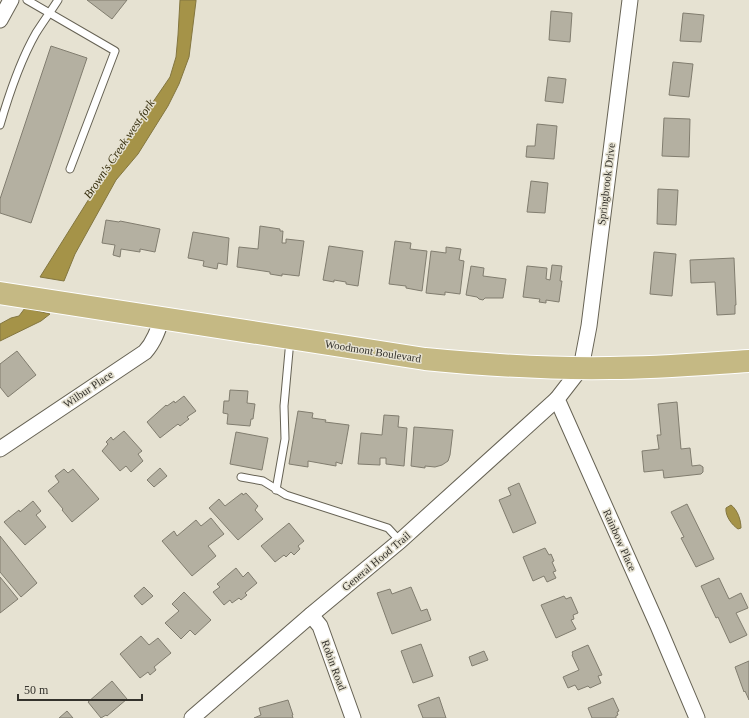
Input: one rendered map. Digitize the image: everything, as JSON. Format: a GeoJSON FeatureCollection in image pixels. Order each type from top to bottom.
{"type":"FeatureCollection","features":[{"type":"Feature","properties":{"kind":"main road","name":"Woodmont Boulevard"},"geometry":{"type":"LineString","coordinates":[[0,293],[425,359],[486,365],[581,368],[664,366],[749,361]]}},
{"type":"Feature","properties":{"kind":"street"},"geometry":{"type":"LineString","coordinates":[[0,20],[11,0]]}},
{"type":"Feature","properties":{"kind":"street","name":"Springbrook Drive"},"geometry":{"type":"LineString","coordinates":[[581,368],[589,326],[603,205],[630,0]]}},
{"type":"Feature","properties":{"kind":"street","name":"Wilbur Place"},"geometry":{"type":"LineString","coordinates":[[0,449],[145,352],[155,338],[162,318]]}},
{"type":"Feature","properties":{"kind":"street"},"geometry":{"type":"LineString","coordinates":[[557,399],[581,368]]}},
{"type":"Feature","properties":{"kind":"street","name":"General Hood Trail"},"geometry":{"type":"LineString","coordinates":[[192,718],[311,615],[400,541],[557,399]]}},
{"type":"Feature","properties":{"kind":"street","name":"Rainbow Place"},"geometry":{"type":"LineString","coordinates":[[557,399],[658,626],[696,718]]}},
{"type":"Feature","properties":{"kind":"street","name":"Robin Road"},"geometry":{"type":"LineString","coordinates":[[311,615],[320,626],[353,718]]}},
{"type":"Feature","properties":{"kind":"lane"},"geometry":{"type":"LineString","coordinates":[[27,0],[115,51],[70,169]]}},
{"type":"Feature","properties":{"kind":"lane"},"geometry":{"type":"LineString","coordinates":[[0,125],[17,74],[36,34],[58,0]]}},
{"type":"Feature","properties":{"kind":"lane"},"geometry":{"type":"LineString","coordinates":[[276,490],[285,439],[284,400],[291,338]]}},
{"type":"Feature","properties":{"kind":"lane"},"geometry":{"type":"LineString","coordinates":[[241,477],[263,481],[286,495],[388,528],[400,541]]}},
{"type":"Feature","properties":{"kind":"shaded area"},"geometry":{"type":"Polygon","coordinates":[[[180,0],[196,1],[189,57],[179,84],[168,106],[138,154],[116,180],[75,254],[64,281],[40,277],[114,159],[170,77],[176,57],[180,0]]]}},
{"type":"Feature","properties":{"kind":"shaded area"},"geometry":{"type":"Polygon","coordinates":[[[25,308],[50,314],[41,321],[0,341],[0,324],[11,318],[19,316],[25,308]]]}},
{"type":"Feature","properties":{"kind":"shaded area"},"geometry":{"type":"Polygon","coordinates":[[[731,505],[739,516],[741,528],[738,529],[731,523],[728,517],[726,508],[731,505]]]}},
{"type":"Feature","properties":{"kind":"building"},"geometry":{"type":"Polygon","coordinates":[[[87,0],[127,0],[112,19],[87,0]]]}},
{"type":"Feature","properties":{"kind":"building"},"geometry":{"type":"Polygon","coordinates":[[[551,11],[572,13],[570,42],[549,40],[551,11]]]}},
{"type":"Feature","properties":{"kind":"building"},"geometry":{"type":"Polygon","coordinates":[[[683,13],[704,15],[701,42],[680,41],[683,13]]]}},
{"type":"Feature","properties":{"kind":"building"},"geometry":{"type":"Polygon","coordinates":[[[51,46],[87,58],[31,223],[0,213],[0,199],[51,46]]]}},
{"type":"Feature","properties":{"kind":"building"},"geometry":{"type":"Polygon","coordinates":[[[673,62],[693,64],[689,97],[669,95],[673,62]]]}},
{"type":"Feature","properties":{"kind":"building"},"geometry":{"type":"Polygon","coordinates":[[[548,77],[566,79],[563,103],[545,101],[548,77]]]}},
{"type":"Feature","properties":{"kind":"building"},"geometry":{"type":"Polygon","coordinates":[[[664,118],[690,119],[689,157],[662,156],[664,118]]]}},
{"type":"Feature","properties":{"kind":"building"},"geometry":{"type":"Polygon","coordinates":[[[537,124],[557,126],[554,159],[526,157],[527,146],[535,146],[537,124]]]}},
{"type":"Feature","properties":{"kind":"building"},"geometry":{"type":"Polygon","coordinates":[[[531,181],[548,183],[545,213],[527,212],[531,181]]]}},
{"type":"Feature","properties":{"kind":"building"},"geometry":{"type":"Polygon","coordinates":[[[658,189],[678,190],[676,225],[657,224],[658,189]]]}},
{"type":"Feature","properties":{"kind":"building"},"geometry":{"type":"Polygon","coordinates":[[[106,220],[120,221],[160,229],[155,252],[140,249],[140,252],[121,249],[120,257],[113,255],[115,245],[102,243],[106,220]]]}},
{"type":"Feature","properties":{"kind":"building"},"geometry":{"type":"Polygon","coordinates":[[[260,226],[280,229],[280,231],[283,231],[282,243],[286,243],[286,239],[304,241],[299,276],[282,274],[282,276],[270,274],[270,272],[237,267],[239,247],[258,249],[260,226]]]}},
{"type":"Feature","properties":{"kind":"building"},"geometry":{"type":"Polygon","coordinates":[[[193,232],[229,238],[227,265],[218,263],[217,269],[203,266],[204,261],[188,258],[193,232]]]}},
{"type":"Feature","properties":{"kind":"building"},"geometry":{"type":"Polygon","coordinates":[[[395,241],[411,243],[410,249],[427,251],[422,291],[406,288],[406,286],[389,284],[395,241]]]}},
{"type":"Feature","properties":{"kind":"building"},"geometry":{"type":"Polygon","coordinates":[[[329,246],[363,251],[358,286],[346,284],[346,282],[323,280],[329,246]]]}},
{"type":"Feature","properties":{"kind":"building"},"geometry":{"type":"Polygon","coordinates":[[[446,247],[461,249],[459,260],[464,261],[460,294],[445,292],[445,295],[426,293],[431,251],[446,253],[446,247]]]}},
{"type":"Feature","properties":{"kind":"building"},"geometry":{"type":"Polygon","coordinates":[[[654,252],[676,254],[672,296],[650,294],[654,252]]]}},
{"type":"Feature","properties":{"kind":"building"},"geometry":{"type":"Polygon","coordinates":[[[734,258],[735,314],[717,315],[715,282],[691,283],[690,260],[734,258]]]}},
{"type":"Feature","properties":{"kind":"building"},"geometry":{"type":"Polygon","coordinates":[[[552,265],[562,266],[560,281],[562,281],[559,302],[546,300],[546,303],[539,302],[540,299],[523,297],[527,266],[547,268],[546,279],[550,280],[552,265]]]}},
{"type":"Feature","properties":{"kind":"building"},"geometry":{"type":"Polygon","coordinates":[[[471,266],[484,268],[483,276],[506,279],[503,298],[485,298],[483,300],[466,295],[471,266]]]}},
{"type":"Feature","properties":{"kind":"building"},"geometry":{"type":"Polygon","coordinates":[[[17,351],[36,375],[8,397],[0,387],[0,364],[17,351]]]}},
{"type":"Feature","properties":{"kind":"building"},"geometry":{"type":"Polygon","coordinates":[[[230,390],[248,391],[247,403],[255,404],[253,419],[251,419],[250,426],[227,424],[228,414],[223,413],[224,401],[229,401],[230,390]]]}},
{"type":"Feature","properties":{"kind":"building"},"geometry":{"type":"Polygon","coordinates":[[[184,396],[196,411],[187,417],[189,419],[180,426],[178,424],[160,438],[147,422],[166,405],[167,406],[174,401],[175,403],[184,396]]]}},
{"type":"Feature","properties":{"kind":"building"},"geometry":{"type":"Polygon","coordinates":[[[677,402],[681,449],[690,448],[692,466],[700,465],[703,467],[703,472],[701,474],[664,478],[663,470],[644,472],[642,451],[659,449],[657,435],[661,435],[658,404],[677,402]]]}},
{"type":"Feature","properties":{"kind":"building"},"geometry":{"type":"Polygon","coordinates":[[[298,411],[313,413],[312,418],[326,420],[325,422],[349,425],[342,464],[336,462],[336,466],[308,461],[308,467],[289,464],[298,411]]]}},
{"type":"Feature","properties":{"kind":"building"},"geometry":{"type":"Polygon","coordinates":[[[384,415],[399,416],[398,427],[407,428],[404,466],[386,464],[386,458],[380,458],[380,465],[358,464],[361,433],[382,435],[384,415]]]}},
{"type":"Feature","properties":{"kind":"building"},"geometry":{"type":"Polygon","coordinates":[[[414,427],[453,430],[448,461],[435,467],[425,466],[425,468],[411,466],[414,427]]]}},
{"type":"Feature","properties":{"kind":"building"},"geometry":{"type":"Polygon","coordinates":[[[124,431],[142,451],[138,454],[143,461],[131,472],[126,466],[120,471],[102,451],[108,444],[106,442],[111,437],[113,440],[124,431]]]}},
{"type":"Feature","properties":{"kind":"building"},"geometry":{"type":"Polygon","coordinates":[[[236,432],[268,438],[262,470],[230,464],[236,432]]]}},
{"type":"Feature","properties":{"kind":"building"},"geometry":{"type":"Polygon","coordinates":[[[160,468],[167,476],[154,487],[147,480],[160,468]]]}},
{"type":"Feature","properties":{"kind":"building"},"geometry":{"type":"Polygon","coordinates":[[[64,469],[68,473],[73,469],[99,499],[72,522],[48,491],[59,482],[55,476],[64,469]]]}},
{"type":"Feature","properties":{"kind":"building"},"geometry":{"type":"Polygon","coordinates":[[[519,483],[536,523],[513,533],[499,500],[511,495],[508,488],[519,483]]]}},
{"type":"Feature","properties":{"kind":"building"},"geometry":{"type":"Polygon","coordinates":[[[242,493],[243,495],[246,493],[258,506],[255,510],[263,519],[238,540],[209,508],[219,499],[225,506],[242,493]]]}},
{"type":"Feature","properties":{"kind":"building"},"geometry":{"type":"Polygon","coordinates":[[[33,501],[41,511],[36,515],[46,527],[25,545],[4,522],[19,510],[20,512],[33,501]]]}},
{"type":"Feature","properties":{"kind":"building"},"geometry":{"type":"Polygon","coordinates":[[[687,504],[714,559],[696,567],[681,538],[684,537],[671,512],[687,504]]]}},
{"type":"Feature","properties":{"kind":"building"},"geometry":{"type":"Polygon","coordinates":[[[211,518],[224,534],[208,546],[216,556],[192,576],[162,541],[174,531],[177,536],[196,520],[201,526],[211,518]]]}},
{"type":"Feature","properties":{"kind":"building"},"geometry":{"type":"Polygon","coordinates":[[[289,523],[304,541],[298,546],[300,549],[294,555],[291,552],[286,557],[284,555],[275,562],[261,546],[289,523]]]}},
{"type":"Feature","properties":{"kind":"building"},"geometry":{"type":"Polygon","coordinates":[[[0,536],[37,583],[21,597],[0,572],[0,536]]]}},
{"type":"Feature","properties":{"kind":"building"},"geometry":{"type":"Polygon","coordinates":[[[545,548],[549,555],[551,554],[554,561],[552,562],[556,571],[553,572],[556,578],[547,582],[544,576],[533,581],[523,557],[545,548]]]}},
{"type":"Feature","properties":{"kind":"building"},"geometry":{"type":"Polygon","coordinates":[[[236,568],[243,577],[248,572],[257,583],[245,593],[247,595],[241,600],[239,598],[232,603],[230,600],[224,605],[213,592],[220,587],[217,584],[236,568]]]}},
{"type":"Feature","properties":{"kind":"building"},"geometry":{"type":"Polygon","coordinates":[[[0,577],[18,599],[0,613],[0,577]]]}},
{"type":"Feature","properties":{"kind":"building"},"geometry":{"type":"Polygon","coordinates":[[[719,578],[729,599],[741,593],[748,608],[736,613],[747,635],[730,643],[701,586],[719,578]]]}},
{"type":"Feature","properties":{"kind":"building"},"geometry":{"type":"Polygon","coordinates":[[[144,587],[153,596],[142,605],[134,596],[144,587]]]}},
{"type":"Feature","properties":{"kind":"building"},"geometry":{"type":"Polygon","coordinates":[[[411,587],[421,611],[427,609],[431,620],[392,634],[377,593],[390,589],[392,594],[411,587]]]}},
{"type":"Feature","properties":{"kind":"building"},"geometry":{"type":"Polygon","coordinates":[[[184,592],[211,620],[195,635],[190,630],[181,639],[165,623],[179,611],[172,604],[184,592]]]}},
{"type":"Feature","properties":{"kind":"building"},"geometry":{"type":"Polygon","coordinates":[[[564,596],[566,599],[571,597],[578,613],[573,615],[574,619],[571,620],[576,629],[556,638],[541,605],[564,596]]]}},
{"type":"Feature","properties":{"kind":"building"},"geometry":{"type":"Polygon","coordinates":[[[141,636],[149,645],[158,638],[171,653],[154,667],[156,670],[150,675],[148,672],[140,678],[120,654],[141,636]]]}},
{"type":"Feature","properties":{"kind":"building"},"geometry":{"type":"Polygon","coordinates":[[[421,644],[433,676],[413,683],[401,651],[421,644]]]}},
{"type":"Feature","properties":{"kind":"building"},"geometry":{"type":"Polygon","coordinates":[[[588,645],[602,675],[598,676],[601,683],[590,688],[588,686],[578,690],[575,685],[568,688],[563,677],[579,670],[572,652],[588,645]]]}},
{"type":"Feature","properties":{"kind":"building"},"geometry":{"type":"Polygon","coordinates":[[[484,651],[488,660],[472,666],[469,657],[484,651]]]}},
{"type":"Feature","properties":{"kind":"building"},"geometry":{"type":"Polygon","coordinates":[[[749,661],[749,700],[745,691],[744,692],[735,667],[749,661]]]}},
{"type":"Feature","properties":{"kind":"building"},"geometry":{"type":"Polygon","coordinates":[[[112,681],[127,699],[107,716],[106,715],[101,718],[88,702],[112,681]]]}},
{"type":"Feature","properties":{"kind":"building"},"geometry":{"type":"Polygon","coordinates":[[[439,697],[446,718],[423,718],[418,705],[439,697]]]}},
{"type":"Feature","properties":{"kind":"building"},"geometry":{"type":"Polygon","coordinates":[[[613,698],[619,711],[617,712],[618,715],[616,718],[592,718],[588,708],[613,698]]]}},
{"type":"Feature","properties":{"kind":"building"},"geometry":{"type":"Polygon","coordinates":[[[288,700],[293,718],[254,718],[261,715],[259,708],[288,700]]]}},
{"type":"Feature","properties":{"kind":"building"},"geometry":{"type":"Polygon","coordinates":[[[67,711],[73,718],[59,718],[67,711]]]}},
{"type":"Feature","properties":{"kind":"water label","name":"Brown's Creek west fork"},"geometry":{"type":"Point","coordinates":[119,149]}}]}
